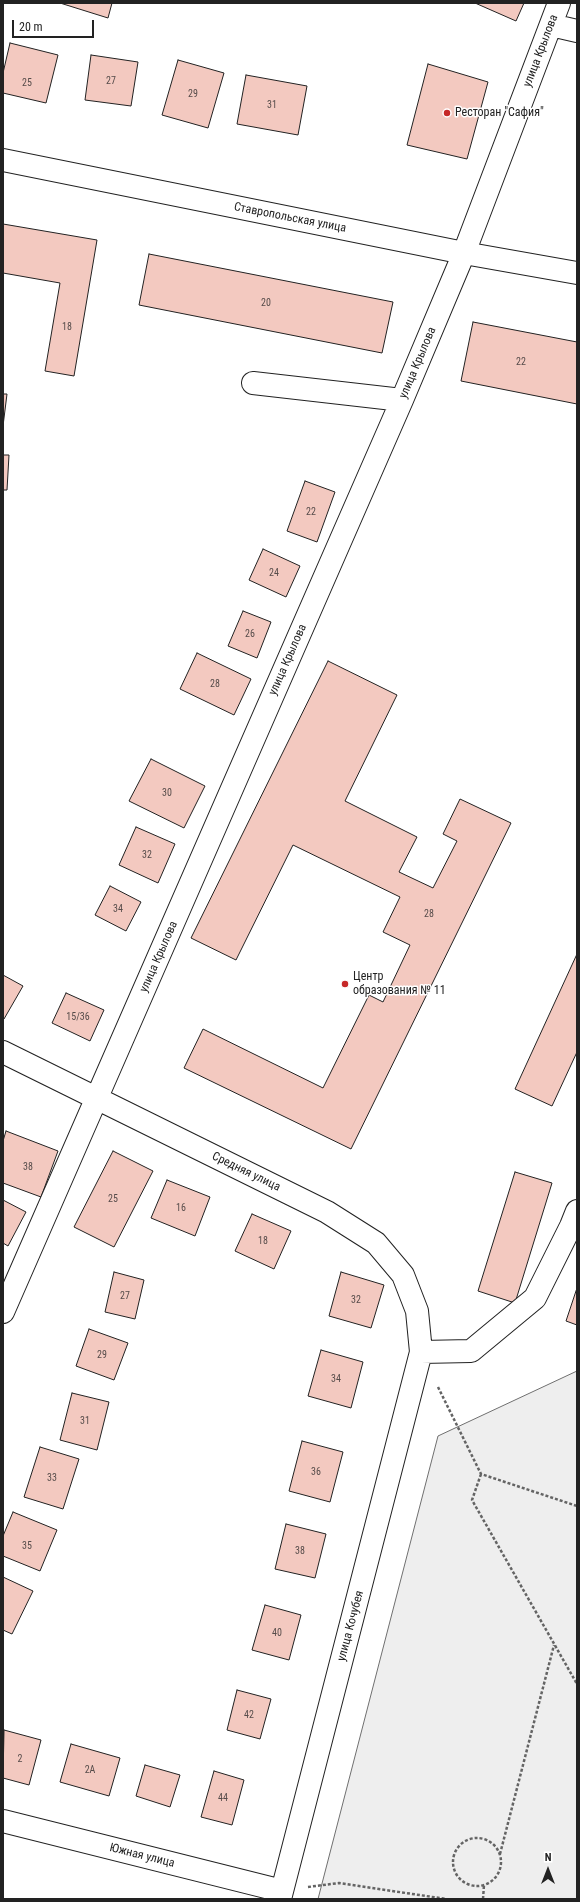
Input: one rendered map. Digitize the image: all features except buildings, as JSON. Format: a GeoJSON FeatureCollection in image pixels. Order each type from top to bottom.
{"type":"FeatureCollection","features":[{"type":"Feature","properties":{"kind":"main road","name":"улица Крылова"},"geometry":{"type":"LineString","coordinates":[[3,1312],[402,400],[464,253],[559,3]]}},
{"type":"Feature","properties":{"kind":"main road"},"geometry":{"type":"LineString","coordinates":[[551,25],[577,31]]}},
{"type":"Feature","properties":{"kind":"main road","name":"Ставропольская улица"},"geometry":{"type":"LineString","coordinates":[[3,160],[464,253],[577,273]]}},
{"type":"Feature","properties":{"kind":"main road"},"geometry":{"type":"LineString","coordinates":[[253,383],[402,400]]}},
{"type":"Feature","properties":{"kind":"main road","name":"Средняя улица"},"geometry":{"type":"LineString","coordinates":[[3,1052],[327,1212],[376,1243],[403,1275],[417,1311],[421,1352]]}},
{"type":"Feature","properties":{"kind":"main road"},"geometry":{"type":"LineString","coordinates":[[421,1352],[471,1351],[534,1298],[575,1222]]}},
{"type":"Feature","properties":{"kind":"main road","name":"улица Кочубея"},"geometry":{"type":"LineString","coordinates":[[281,1895],[421,1352]]}},
{"type":"Feature","properties":{"kind":"main road","name":"Южная улица"},"geometry":{"type":"LineString","coordinates":[[3,1821],[281,1895]]}},
{"type":"Feature","properties":{"kind":"path"},"geometry":{"type":"LineString","coordinates":[[421,1352],[481,1474],[472,1500],[577,1684]]}},
{"type":"Feature","properties":{"kind":"path"},"geometry":{"type":"LineString","coordinates":[[481,1474],[577,1506]]}},
{"type":"Feature","properties":{"kind":"path"},"geometry":{"type":"LineString","coordinates":[[500,1854],[491,1842],[477,1838],[462,1842],[454,1856],[453,1865],[455,1872],[460,1879],[467,1884],[476,1886],[484,1885],[497,1875],[500,1868],[500,1854],[554,1644]]}},
{"type":"Feature","properties":{"kind":"path"},"geometry":{"type":"LineString","coordinates":[[281,1895],[339,1884],[446,1899]]}},
{"type":"Feature","properties":{"kind":"path"},"geometry":{"type":"LineString","coordinates":[[483,1899],[484,1885]]}},
{"type":"Feature","properties":{"kind":"shaded area"},"geometry":{"type":"Polygon","coordinates":[[[577,1371],[577,1899],[318,1899],[438,1436],[577,1371]]]}},
{"type":"Feature","properties":{"kind":"place","name":"Ресторан \"Сафия\""},"geometry":{"type":"Point","coordinates":[447,113]}},
{"type":"Feature","properties":{"kind":"place","name":"Центр образования № 11"},"geometry":{"type":"Point","coordinates":[345,984]}}]}
